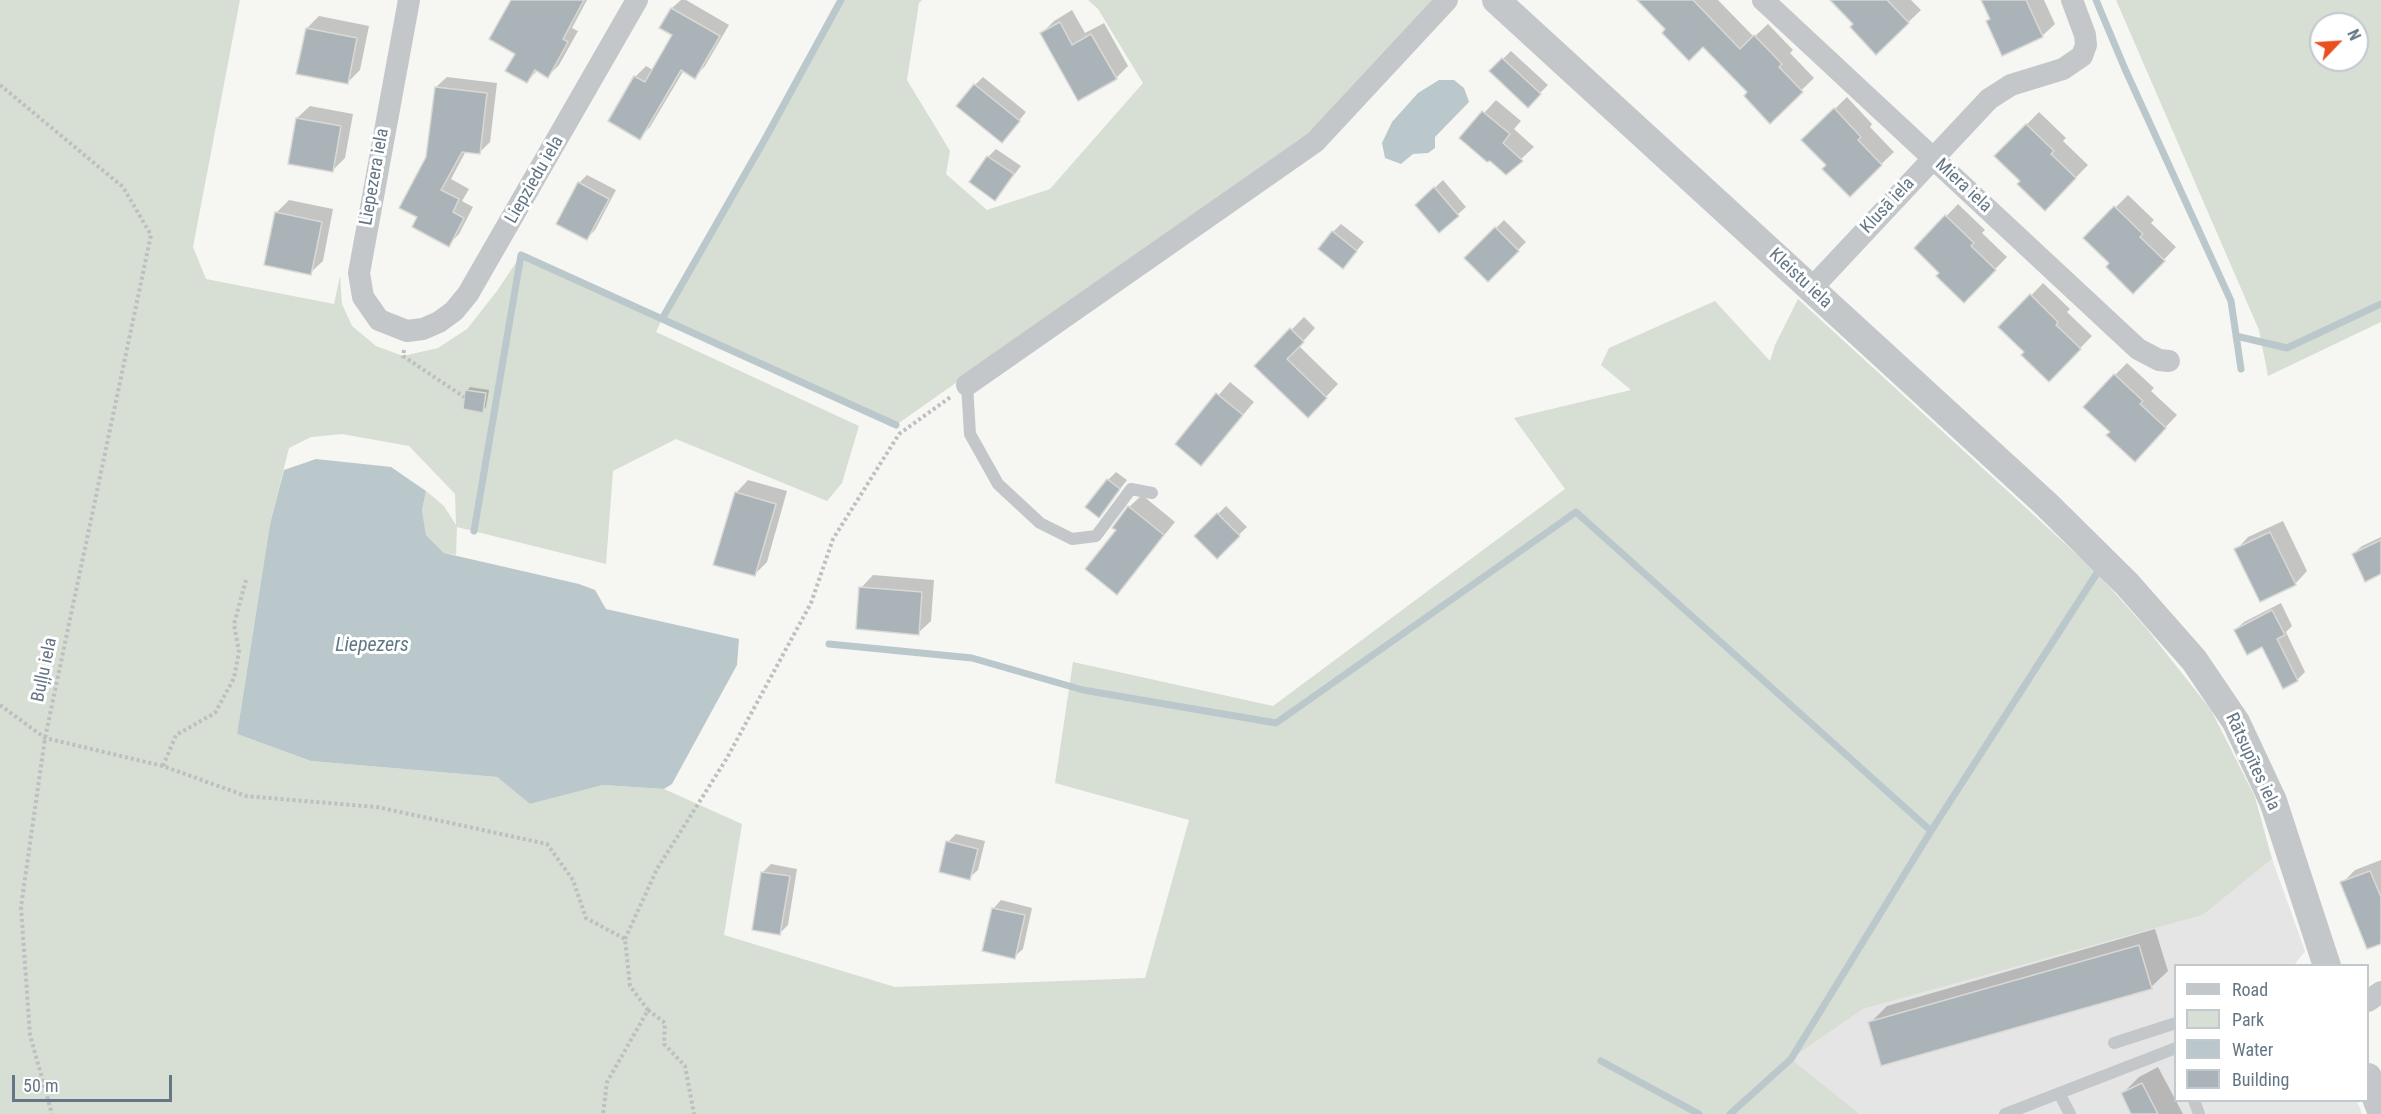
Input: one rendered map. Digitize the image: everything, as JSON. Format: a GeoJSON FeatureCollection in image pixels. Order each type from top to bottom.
{"type":"FeatureCollection","features":[{"type":"Feature","properties":{"kind":"street","name":"Liepezera iela"},"geometry":{"type":"LineString","coordinates":[[407,331],[380,320],[363,297],[358,273],[409,0]]}},
{"type":"Feature","properties":{"kind":"street","name":"Liepziedu iela"},"geometry":{"type":"LineString","coordinates":[[407,331],[423,329],[439,322],[454,311],[468,294],[637,0]]}},
{"type":"Feature","properties":{"kind":"street"},"geometry":{"type":"LineString","coordinates":[[967,386],[1315,142],[1447,0]]}},
{"type":"Feature","properties":{"kind":"street","name":"Kleistu iela"},"geometry":{"type":"LineString","coordinates":[[1496,0],[2046,504],[2102,560]]}},
{"type":"Feature","properties":{"kind":"street","name":"Miera iela"},"geometry":{"type":"LineString","coordinates":[[1763,0],[2138,349],[2159,360],[2169,361]]}},
{"type":"Feature","properties":{"kind":"street","name":"Klusā iela"},"geometry":{"type":"LineString","coordinates":[[1812,289],[1989,99],[2012,86],[2063,69],[2082,56],[2085,35],[2072,0]]}},
{"type":"Feature","properties":{"kind":"street","name":"Rātsupītes iela"},"geometry":{"type":"LineString","coordinates":[[2102,560],[2127,584],[2194,660],[2236,722],[2273,801],[2326,964]]}},
{"type":"Feature","properties":{"kind":"street"},"geometry":{"type":"LineString","coordinates":[[2369,1082],[2381,1111]]}},
{"type":"Feature","properties":{"kind":"lane"},"geometry":{"type":"LineString","coordinates":[[967,386],[970,434],[998,484],[1040,523],[1072,539],[1096,536],[1131,489],[1152,493]]}},
{"type":"Feature","properties":{"kind":"lane"},"geometry":{"type":"LineString","coordinates":[[2114,1043],[2174,1023]]}},
{"type":"Feature","properties":{"kind":"lane"},"geometry":{"type":"LineString","coordinates":[[2005,1114],[2174,1050]]}},
{"type":"Feature","properties":{"kind":"lane"},"geometry":{"type":"LineString","coordinates":[[2059,1093],[2070,1114]]}},
{"type":"Feature","properties":{"kind":"path","name":"Buļļu iela"},"geometry":{"type":"LineString","coordinates":[[0,85],[123,187],[151,235],[45,738],[21,907],[30,1035],[52,1114]]}},
{"type":"Feature","properties":{"kind":"path"},"geometry":{"type":"LineString","coordinates":[[407,331],[403,356],[464,397]]}},
{"type":"Feature","properties":{"kind":"path"},"geometry":{"type":"LineString","coordinates":[[694,1114],[685,1066],[664,1044],[665,1023],[648,1010],[630,986],[626,939],[657,869],[727,758],[811,603],[834,538],[899,434],[967,386]]}},
{"type":"Feature","properties":{"kind":"path"},"geometry":{"type":"LineString","coordinates":[[163,765],[176,735],[215,713],[234,678],[239,652],[234,624],[246,580]]}},
{"type":"Feature","properties":{"kind":"path"},"geometry":{"type":"LineString","coordinates":[[0,705],[45,738],[163,765],[246,796],[377,807],[547,844],[573,880],[586,918],[626,939]]}},
{"type":"Feature","properties":{"kind":"path"},"geometry":{"type":"LineString","coordinates":[[603,1114],[607,1082],[648,1010]]}},
{"type":"Feature","properties":{"kind":"shaded area"},"geometry":{"type":"Polygon","coordinates":[[[2272,859],[2305,951],[2295,964],[2174,964],[2174,1102],[2357,1102],[2362,1114],[1860,1114],[1791,1059],[1863,1009],[2203,915],[2272,859]]]}},
{"type":"Feature","properties":{"kind":"green space"},"geometry":{"type":"Polygon","coordinates":[[[0,0],[240,0],[193,247],[206,279],[334,304],[340,276],[342,304],[352,326],[376,346],[403,356],[438,348],[467,329],[497,291],[521,255],[662,319],[656,332],[859,426],[842,483],[827,501],[676,439],[613,471],[606,564],[457,527],[456,555],[444,553],[426,535],[422,510],[426,491],[444,506],[456,525],[455,494],[409,446],[342,434],[311,437],[289,448],[270,524],[237,734],[311,761],[497,777],[530,804],[603,785],[664,789],[742,824],[724,935],[895,987],[1145,978],[1189,820],[1055,783],[1073,662],[1273,706],[1565,489],[1514,418],[1631,390],[1601,365],[1609,348],[1715,301],[1770,361],[1775,345],[1798,299],[2097,573],[2147,629],[2211,710],[2255,797],[2272,859],[2203,915],[1863,1009],[1791,1059],[1860,1114],[0,1114],[0,0]]]}},
{"type":"Feature","properties":{"kind":"green space"},"geometry":{"type":"Polygon","coordinates":[[[841,0],[922,0],[919,3],[907,80],[950,151],[946,174],[987,210],[1050,189],[1143,83],[1098,9],[1088,0],[1434,0],[1307,136],[896,425],[662,319],[841,0]]]}},
{"type":"Feature","properties":{"kind":"green space"},"geometry":{"type":"Polygon","coordinates":[[[2116,0],[2381,0],[2381,322],[2268,376],[2259,330],[2116,0]]]}},
{"type":"Feature","properties":{"kind":"water"},"geometry":{"type":"Polygon","coordinates":[[[1439,80],[1454,80],[1464,88],[1469,102],[1435,137],[1435,148],[1428,153],[1413,154],[1401,164],[1385,158],[1382,143],[1392,122],[1418,93],[1439,80]]]}},
{"type":"Feature","properties":{"kind":"water","name":"Liepezers"},"geometry":{"type":"Polygon","coordinates":[[[316,459],[391,467],[426,491],[422,510],[426,535],[444,553],[579,584],[595,590],[606,609],[739,639],[737,665],[672,784],[664,789],[603,785],[530,804],[497,777],[311,761],[237,734],[270,524],[284,470],[316,459]]]}},
{"type":"Feature","properties":{"kind":"building"},"geometry":{"type":"Polygon","coordinates":[[[511,0],[584,0],[563,39],[568,42],[548,78],[535,70],[527,83],[505,71],[515,54],[489,39],[511,0]]]}},
{"type":"Feature","properties":{"kind":"building"},"geometry":{"type":"Polygon","coordinates":[[[1637,0],[1693,0],[1740,49],[1754,35],[1782,64],[1779,67],[1803,92],[1770,124],[1744,96],[1747,92],[1703,47],[1689,61],[1662,33],[1665,29],[1637,0]]]}},
{"type":"Feature","properties":{"kind":"building"},"geometry":{"type":"Polygon","coordinates":[[[1830,0],[1887,0],[1909,23],[1876,55],[1850,27],[1853,24],[1830,0]]]}},
{"type":"Feature","properties":{"kind":"building"},"geometry":{"type":"Polygon","coordinates":[[[1981,0],[2026,0],[2043,37],[2002,56],[1986,21],[1990,19],[1981,0]]]}},
{"type":"Feature","properties":{"kind":"building"},"geometry":{"type":"Polygon","coordinates":[[[671,8],[720,36],[695,79],[681,70],[640,140],[608,121],[634,76],[645,82],[672,35],[659,28],[671,8]]]}},
{"type":"Feature","properties":{"kind":"building"},"geometry":{"type":"Polygon","coordinates":[[[1060,22],[1072,45],[1091,34],[1117,79],[1078,101],[1040,33],[1060,22]]]}},
{"type":"Feature","properties":{"kind":"building"},"geometry":{"type":"Polygon","coordinates":[[[306,28],[357,38],[348,84],[296,74],[306,28]]]}},
{"type":"Feature","properties":{"kind":"building"},"geometry":{"type":"Polygon","coordinates":[[[1502,58],[1541,94],[1528,108],[1489,71],[1502,58]]]}},
{"type":"Feature","properties":{"kind":"building"},"geometry":{"type":"Polygon","coordinates":[[[974,84],[1020,121],[1002,143],[956,106],[974,84]]]}},
{"type":"Feature","properties":{"kind":"building"},"geometry":{"type":"Polygon","coordinates":[[[435,87],[487,93],[480,154],[462,152],[441,190],[459,199],[453,212],[464,218],[449,247],[412,227],[417,217],[399,208],[426,157],[435,87]]]}},
{"type":"Feature","properties":{"kind":"building"},"geometry":{"type":"Polygon","coordinates":[[[1834,108],[1861,137],[1858,140],[1882,165],[1850,197],[1822,169],[1826,165],[1801,140],[1834,108]]]}},
{"type":"Feature","properties":{"kind":"building"},"geometry":{"type":"Polygon","coordinates":[[[1482,111],[1510,134],[1503,143],[1523,161],[1506,175],[1459,138],[1482,111]]]}},
{"type":"Feature","properties":{"kind":"building"},"geometry":{"type":"Polygon","coordinates":[[[296,118],[341,126],[333,172],[288,164],[296,118]]]}},
{"type":"Feature","properties":{"kind":"building"},"geometry":{"type":"Polygon","coordinates":[[[2026,124],[2054,151],[2051,154],[2076,178],[2045,211],[2017,184],[2020,181],[1994,156],[2026,124]]]}},
{"type":"Feature","properties":{"kind":"building"},"geometry":{"type":"Polygon","coordinates":[[[987,156],[1014,174],[995,201],[969,182],[987,156]]]}},
{"type":"Feature","properties":{"kind":"building"},"geometry":{"type":"Polygon","coordinates":[[[578,182],[609,199],[587,240],[556,224],[578,182]]]}},
{"type":"Feature","properties":{"kind":"building"},"geometry":{"type":"Polygon","coordinates":[[[1434,187],[1459,216],[1439,233],[1415,205],[1434,187]]]}},
{"type":"Feature","properties":{"kind":"building"},"geometry":{"type":"Polygon","coordinates":[[[2114,206],[2143,234],[2140,237],[2165,261],[2133,294],[2106,267],[2109,263],[2083,238],[2114,206]]]}},
{"type":"Feature","properties":{"kind":"building"},"geometry":{"type":"Polygon","coordinates":[[[275,212],[322,222],[311,275],[264,265],[275,212]]]}},
{"type":"Feature","properties":{"kind":"building"},"geometry":{"type":"Polygon","coordinates":[[[1945,215],[1974,243],[1971,246],[1996,270],[1964,303],[1936,276],[1939,273],[1914,248],[1945,215]]]}},
{"type":"Feature","properties":{"kind":"building"},"geometry":{"type":"Polygon","coordinates":[[[1495,227],[1519,251],[1488,282],[1464,258],[1495,227]]]}},
{"type":"Feature","properties":{"kind":"building"},"geometry":{"type":"Polygon","coordinates":[[[1332,231],[1357,251],[1343,269],[1318,249],[1332,231]]]}},
{"type":"Feature","properties":{"kind":"building"},"geometry":{"type":"Polygon","coordinates":[[[2030,294],[2058,322],[2056,325],[2081,349],[2049,382],[2021,355],[2024,352],[1998,327],[2030,294]]]}},
{"type":"Feature","properties":{"kind":"building"},"geometry":{"type":"Polygon","coordinates":[[[1290,328],[1304,342],[1287,359],[1327,398],[1308,418],[1254,366],[1290,328]]]}},
{"type":"Feature","properties":{"kind":"building"},"geometry":{"type":"Polygon","coordinates":[[[2114,374],[2143,401],[2140,404],[2166,428],[2135,462],[2106,435],[2110,432],[2083,407],[2114,374]]]}},
{"type":"Feature","properties":{"kind":"building"},"geometry":{"type":"Polygon","coordinates":[[[465,390],[486,393],[483,413],[463,409],[465,390]]]}},
{"type":"Feature","properties":{"kind":"building"},"geometry":{"type":"Polygon","coordinates":[[[1216,393],[1243,415],[1201,466],[1175,444],[1216,393]]]}},
{"type":"Feature","properties":{"kind":"building"},"geometry":{"type":"Polygon","coordinates":[[[1107,479],[1120,489],[1099,518],[1085,507],[1107,479]]]}},
{"type":"Feature","properties":{"kind":"building"},"geometry":{"type":"Polygon","coordinates":[[[735,492],[776,504],[755,576],[713,565],[735,492]]]}},
{"type":"Feature","properties":{"kind":"building"},"geometry":{"type":"Polygon","coordinates":[[[1128,506],[1164,535],[1117,595],[1085,569],[1116,530],[1112,528],[1128,506]]]}},
{"type":"Feature","properties":{"kind":"building"},"geometry":{"type":"Polygon","coordinates":[[[1217,513],[1240,536],[1217,559],[1194,536],[1217,513]]]}},
{"type":"Feature","properties":{"kind":"building"},"geometry":{"type":"Polygon","coordinates":[[[2270,532],[2296,585],[2260,602],[2234,549],[2270,532]]]}},
{"type":"Feature","properties":{"kind":"building"},"geometry":{"type":"Polygon","coordinates":[[[2381,540],[2381,574],[2365,582],[2352,554],[2381,540]]]}},
{"type":"Feature","properties":{"kind":"building"},"geometry":{"type":"Polygon","coordinates":[[[859,587],[922,592],[919,635],[856,629],[859,587]]]}},
{"type":"Feature","properties":{"kind":"building"},"geometry":{"type":"Polygon","coordinates":[[[2272,610],[2285,635],[2277,639],[2298,681],[2283,689],[2262,647],[2247,655],[2234,630],[2272,610]]]}},
{"type":"Feature","properties":{"kind":"building"},"geometry":{"type":"Polygon","coordinates":[[[946,841],[978,849],[970,880],[939,872],[946,841]]]}},
{"type":"Feature","properties":{"kind":"building"},"geometry":{"type":"Polygon","coordinates":[[[2370,871],[2381,897],[2381,944],[2367,949],[2340,882],[2370,871]]]}},
{"type":"Feature","properties":{"kind":"building"},"geometry":{"type":"Polygon","coordinates":[[[761,872],[790,876],[780,935],[752,930],[761,872]]]}},
{"type":"Feature","properties":{"kind":"building"},"geometry":{"type":"Polygon","coordinates":[[[992,908],[1025,915],[1015,959],[982,951],[992,908]]]}},
{"type":"Feature","properties":{"kind":"building"},"geometry":{"type":"Polygon","coordinates":[[[2139,945],[2152,989],[1881,1066],[1868,1022],[2139,945]]]}},
{"type":"Feature","properties":{"kind":"building"},"geometry":{"type":"Polygon","coordinates":[[[2142,1083],[2158,1114],[2131,1114],[2121,1093],[2142,1083]]]}},
{"type":"Feature","properties":{"kind":"waterway"},"geometry":{"type":"LineString","coordinates":[[662,319],[841,0]]}},
{"type":"Feature","properties":{"kind":"waterway"},"geometry":{"type":"LineString","coordinates":[[2096,0],[2231,301],[2241,369]]}},
{"type":"Feature","properties":{"kind":"waterway"},"geometry":{"type":"LineString","coordinates":[[474,531],[521,255],[896,425]]}},
{"type":"Feature","properties":{"kind":"waterway"},"geometry":{"type":"LineString","coordinates":[[2236,336],[2287,348],[2381,304]]}},
{"type":"Feature","properties":{"kind":"waterway"},"geometry":{"type":"LineString","coordinates":[[829,644],[972,658],[1083,690],[1276,723],[1576,512],[1931,831]]}},
{"type":"Feature","properties":{"kind":"waterway"},"geometry":{"type":"LineString","coordinates":[[1730,1114],[1791,1059],[1931,831],[2097,573]]}},
{"type":"Feature","properties":{"kind":"waterway"},"geometry":{"type":"LineString","coordinates":[[1601,1061],[1699,1114]]}}]}
